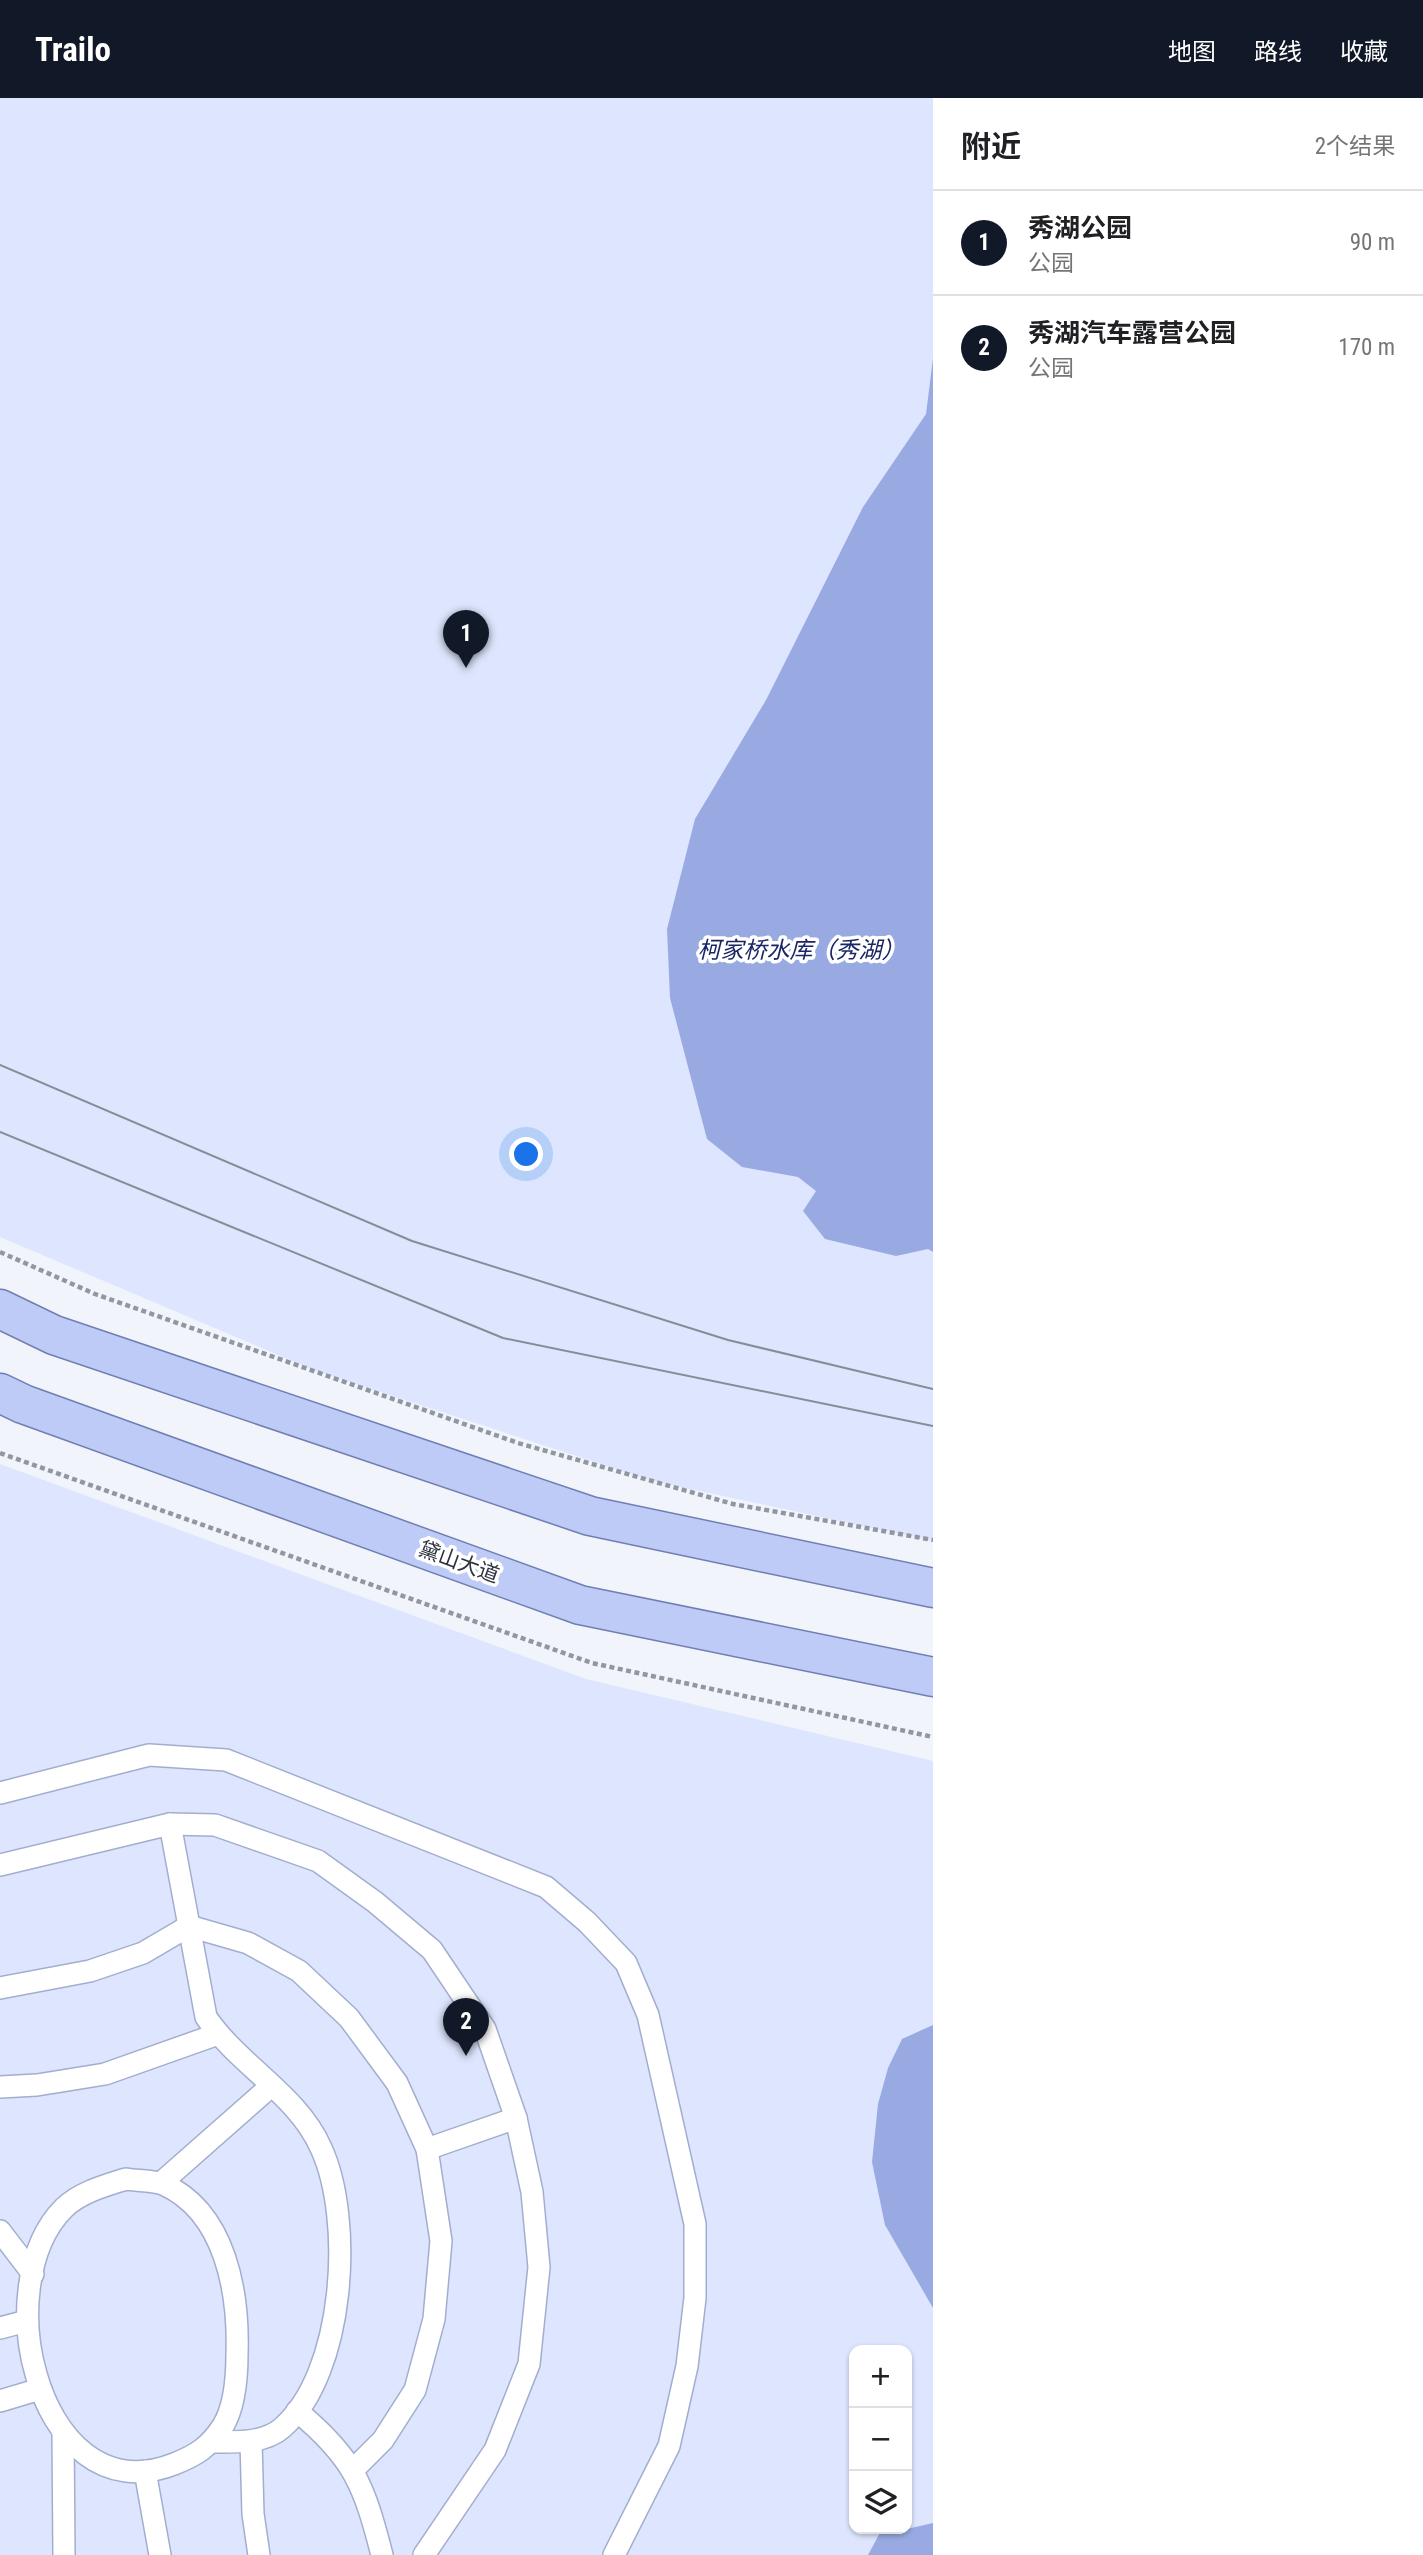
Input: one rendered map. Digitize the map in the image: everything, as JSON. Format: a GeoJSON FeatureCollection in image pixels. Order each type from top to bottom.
{"type":"FeatureCollection","features":[{"type":"Feature","properties":{"kind":"main road"},"geometry":{"type":"LineString","coordinates":[[0,1309],[54,1335],[590,1516],[933,1588]]}},
{"type":"Feature","properties":{"kind":"main road","name":"黛山大道"},"geometry":{"type":"LineString","coordinates":[[0,1393],[23,1404],[579,1605],[933,1677]]}},
{"type":"Feature","properties":{"kind":"lane"},"geometry":{"type":"LineString","coordinates":[[0,1793],[149,1755],[226,1760],[547,1887],[587,1922],[626,1964],[649,2015],[695,2224],[695,2298],[687,2366],[668,2446],[614,2555]]}},
{"type":"Feature","properties":{"kind":"lane"},"geometry":{"type":"LineString","coordinates":[[170,1824],[206,2017],[218,2034],[299,2110],[322,2148],[342,2237],[338,2299],[323,2360],[304,2403],[281,2430],[251,2441],[211,2442]]}},
{"type":"Feature","properties":{"kind":"lane"},"geometry":{"type":"LineString","coordinates":[[0,1865],[170,1824],[215,1825],[318,1861],[375,1902],[432,1951],[485,2029],[516,2118],[532,2192],[538,2267],[529,2364],[495,2450],[424,2555]]}},
{"type":"Feature","properties":{"kind":"lane"},"geometry":{"type":"LineString","coordinates":[[0,1988],[90,1971],[143,1953],[189,1926],[248,1943],[299,1971],[349,2018],[397,2083],[427,2149],[441,2241],[434,2319],[415,2390],[383,2440],[354,2469]]}},
{"type":"Feature","properties":{"kind":"lane"},"geometry":{"type":"LineString","coordinates":[[0,2087],[37,2085],[105,2074],[218,2034]]}},
{"type":"Feature","properties":{"kind":"lane"},"geometry":{"type":"LineString","coordinates":[[161,2183],[271,2086]]}},
{"type":"Feature","properties":{"kind":"lane"},"geometry":{"type":"LineString","coordinates":[[427,2149],[516,2118]]}},
{"type":"Feature","properties":{"kind":"lane"},"geometry":{"type":"LineString","coordinates":[[126,2179],[161,2183],[187,2201],[213,2230],[231,2272],[238,2326],[237,2379],[224,2424],[202,2454],[162,2469],[126,2473],[90,2461],[63,2432],[40,2389],[28,2347],[27,2321],[33,2274],[42,2238],[64,2208],[94,2188],[126,2179]]}},
{"type":"Feature","properties":{"kind":"lane"},"geometry":{"type":"LineString","coordinates":[[0,2231],[33,2274]]}},
{"type":"Feature","properties":{"kind":"lane"},"geometry":{"type":"LineString","coordinates":[[0,2328],[27,2321]]}},
{"type":"Feature","properties":{"kind":"lane"},"geometry":{"type":"LineString","coordinates":[[0,2401],[40,2389]]}},
{"type":"Feature","properties":{"kind":"lane"},"geometry":{"type":"LineString","coordinates":[[297,2411],[328,2437],[354,2469],[372,2516],[382,2555]]}},
{"type":"Feature","properties":{"kind":"lane"},"geometry":{"type":"LineString","coordinates":[[63,2432],[64,2555]]}},
{"type":"Feature","properties":{"kind":"lane"},"geometry":{"type":"LineString","coordinates":[[251,2441],[253,2514],[259,2555]]}},
{"type":"Feature","properties":{"kind":"lane"},"geometry":{"type":"LineString","coordinates":[[145,2471],[160,2555]]}},
{"type":"Feature","properties":{"kind":"path"},"geometry":{"type":"LineString","coordinates":[[0,1252],[95,1294],[518,1443],[733,1504],[933,1540]]}},
{"type":"Feature","properties":{"kind":"path"},"geometry":{"type":"LineString","coordinates":[[0,1453],[592,1663],[933,1737]]}},
{"type":"Feature","properties":{"kind":"shaded area"},"geometry":{"type":"Polygon","coordinates":[[[0,98],[933,98],[933,1541],[653,1481],[316,1371],[0,1237],[0,98]]]}},
{"type":"Feature","properties":{"kind":"shaded area"},"geometry":{"type":"Polygon","coordinates":[[[0,1464],[586,1679],[933,1761],[933,2555],[0,2555],[0,1464]]]}},
{"type":"Feature","properties":{"kind":"water","name":"柯家桥水库（秀湖）"},"geometry":{"type":"Polygon","coordinates":[[[933,358],[933,1252],[928,1249],[896,1256],[825,1239],[803,1211],[816,1191],[798,1177],[742,1167],[707,1139],[670,998],[667,929],[695,819],[766,700],[863,507],[926,414],[933,358]]]}},
{"type":"Feature","properties":{"kind":"water"},"geometry":{"type":"Polygon","coordinates":[[[933,2025],[933,2308],[885,2225],[872,2162],[878,2104],[888,2068],[902,2039],[933,2025]]]}},
{"type":"Feature","properties":{"kind":"water"},"geometry":{"type":"Polygon","coordinates":[[[933,2523],[933,2555],[868,2555],[879,2534],[912,2534],[912,2528],[933,2523]]]}},
{"type":"Feature","properties":{"kind":"tram line"},"geometry":{"type":"LineString","coordinates":[[0,1065],[412,1241],[728,1340],[933,1389]]}},
{"type":"Feature","properties":{"kind":"tram line"},"geometry":{"type":"LineString","coordinates":[[0,1132],[503,1338],[933,1426]]}},
{"type":"Feature","properties":{"kind":"place","name":"秀湖公园"},"geometry":{"type":"Point","coordinates":[466,668]}},
{"type":"Feature","properties":{"kind":"place","name":"秀湖汽车露营公园"},"geometry":{"type":"Point","coordinates":[466,2056]}}]}
